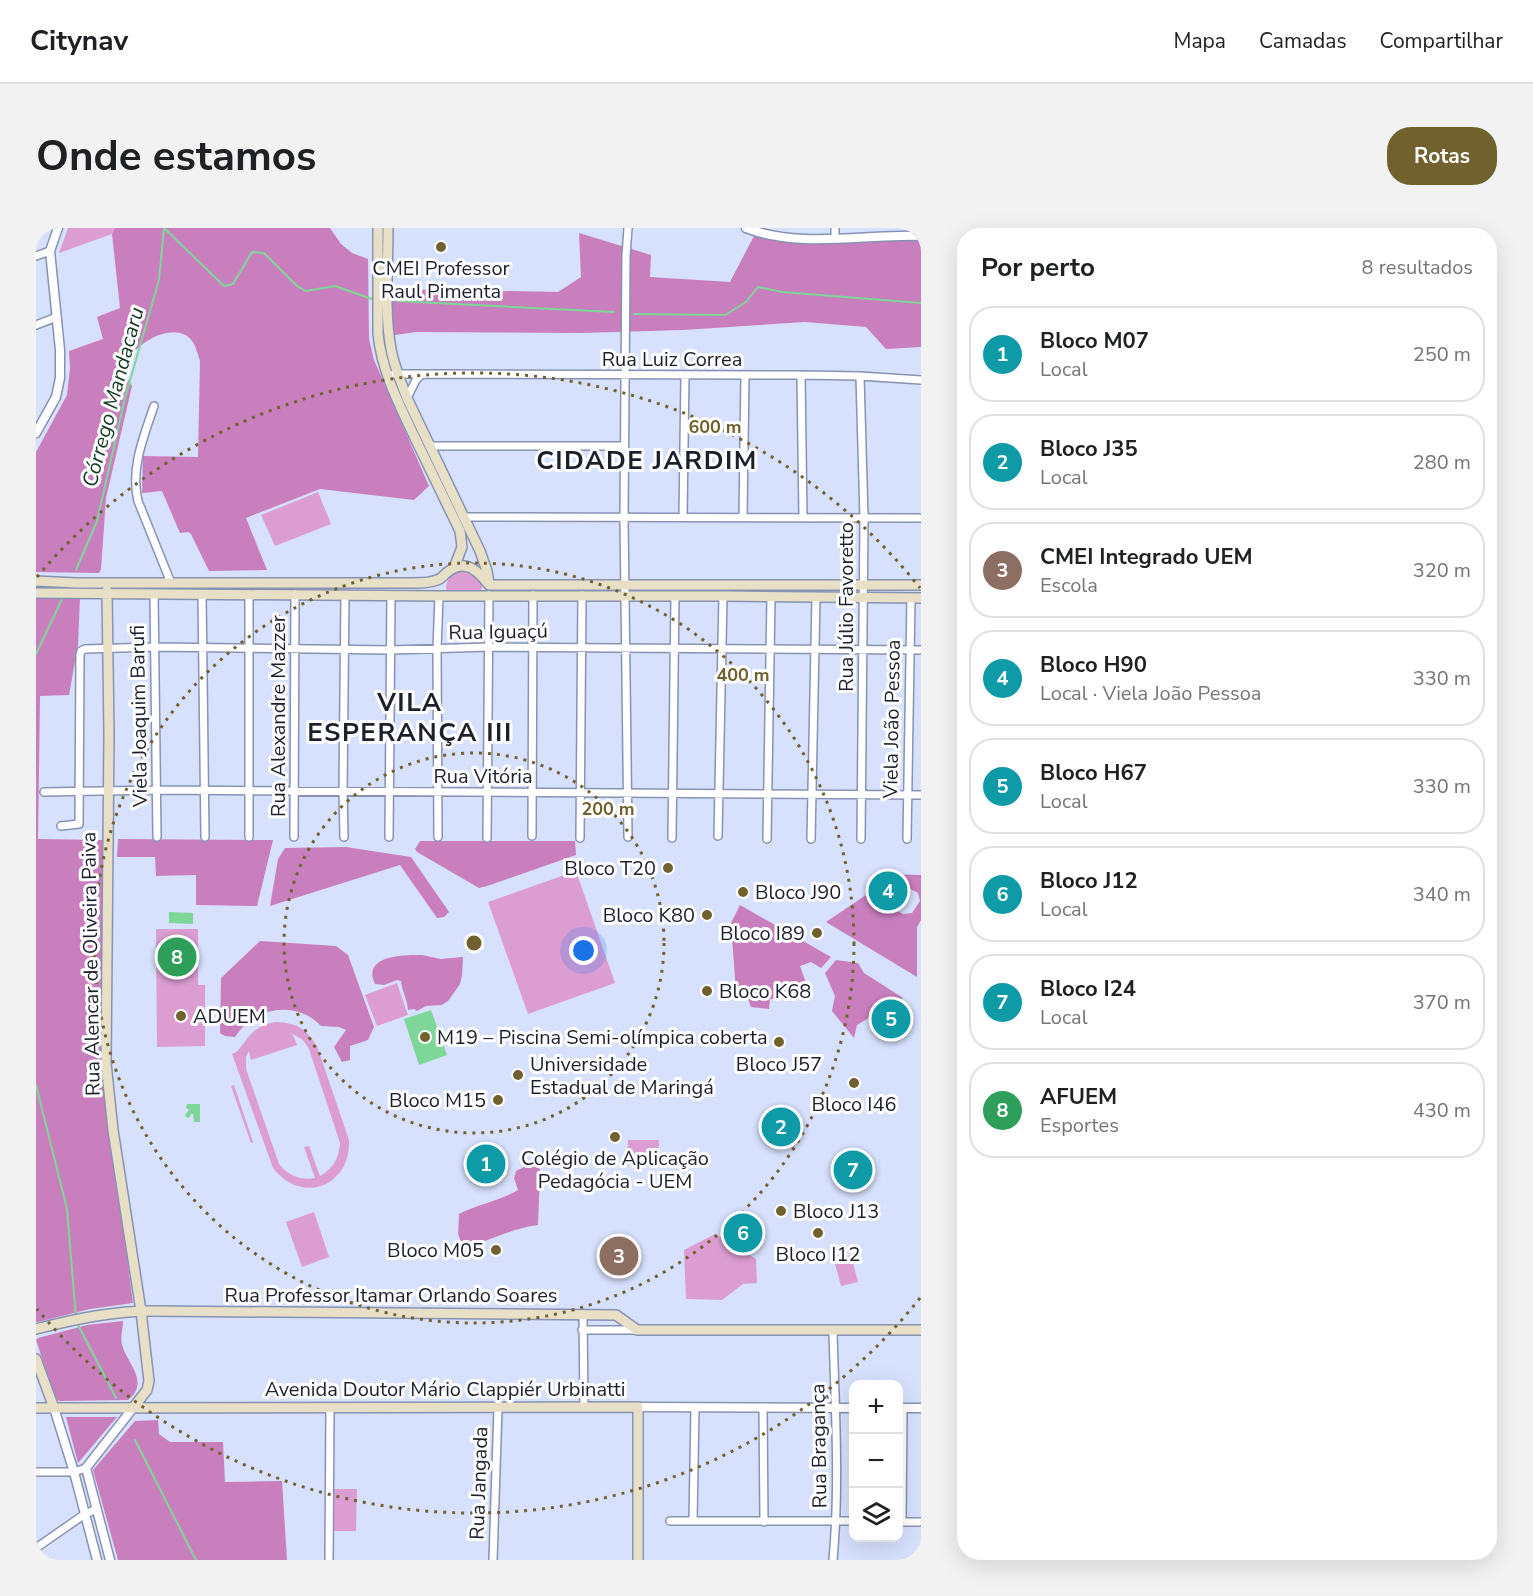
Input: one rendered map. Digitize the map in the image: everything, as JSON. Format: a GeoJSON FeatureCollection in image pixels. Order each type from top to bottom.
{"type":"FeatureCollection","features":[{"type":"Feature","properties":{"kind":"main road"},"geometry":{"type":"LineString","coordinates":[[36,581],[413,584],[440,580],[454,568],[462,547],[460,531],[387,376],[380,351],[378,228]]}},
{"type":"Feature","properties":{"kind":"main road"},"geometry":{"type":"LineString","coordinates":[[388,228],[387,289],[390,335],[397,374],[480,551],[487,571],[489,595]]}},
{"type":"Feature","properties":{"kind":"main road"},"geometry":{"type":"LineString","coordinates":[[454,568],[471,567],[479,572],[489,585]]}},
{"type":"Feature","properties":{"kind":"main road"},"geometry":{"type":"LineString","coordinates":[[438,596],[440,580]]}},
{"type":"Feature","properties":{"kind":"main road","name":"Rua Alencar de Oliveira Paiva"},"geometry":{"type":"LineString","coordinates":[[107,583],[106,1063],[113,1130],[141,1311],[149,1381],[147,1390],[133,1408]]}},
{"type":"Feature","properties":{"kind":"main road"},"geometry":{"type":"LineString","coordinates":[[489,585],[625,590],[921,585]]}},
{"type":"Feature","properties":{"kind":"main road"},"geometry":{"type":"LineString","coordinates":[[36,593],[438,596],[582,595],[625,590],[675,596],[921,598]]}},
{"type":"Feature","properties":{"kind":"main road"},"geometry":{"type":"LineString","coordinates":[[36,1329],[88,1316],[141,1311]]}},
{"type":"Feature","properties":{"kind":"main road","name":"Rua Professor Itamar Orlando Soares"},"geometry":{"type":"LineString","coordinates":[[141,1311],[616,1315],[637,1330]]}},
{"type":"Feature","properties":{"kind":"main road"},"geometry":{"type":"LineString","coordinates":[[637,1330],[921,1330]]}},
{"type":"Feature","properties":{"kind":"main road"},"geometry":{"type":"LineString","coordinates":[[36,1359],[54,1408]]}},
{"type":"Feature","properties":{"kind":"main road"},"geometry":{"type":"LineString","coordinates":[[638,1407],[638,1560]]}},
{"type":"Feature","properties":{"kind":"main road","name":"Avenida Doutor Mário Clappiér Urbinatti"},"geometry":{"type":"LineString","coordinates":[[36,1408],[638,1407]]}},
{"type":"Feature","properties":{"kind":"street"},"geometry":{"type":"LineString","coordinates":[[36,433],[51,407],[58,387],[61,365],[50,251],[58,228]]}},
{"type":"Feature","properties":{"kind":"street"},"geometry":{"type":"LineString","coordinates":[[628,228],[624,375],[624,648],[628,837]]}},
{"type":"Feature","properties":{"kind":"street"},"geometry":{"type":"LineString","coordinates":[[746,228],[782,237],[835,239],[897,232],[921,236]]}},
{"type":"Feature","properties":{"kind":"street"},"geometry":{"type":"LineString","coordinates":[[835,228],[835,239]]}},
{"type":"Feature","properties":{"kind":"street"},"geometry":{"type":"LineString","coordinates":[[36,256],[50,251]]}},
{"type":"Feature","properties":{"kind":"street"},"geometry":{"type":"LineString","coordinates":[[36,325],[57,317]]}},
{"type":"Feature","properties":{"kind":"street","name":"Rua Luiz Correa"},"geometry":{"type":"LineString","coordinates":[[387,376],[397,374],[801,375],[921,380]]}},
{"type":"Feature","properties":{"kind":"street"},"geometry":{"type":"LineString","coordinates":[[407,398],[422,374]]}},
{"type":"Feature","properties":{"kind":"street"},"geometry":{"type":"LineString","coordinates":[[683,517],[685,375]]}},
{"type":"Feature","properties":{"kind":"street"},"geometry":{"type":"LineString","coordinates":[[743,517],[746,375]]}},
{"type":"Feature","properties":{"kind":"street"},"geometry":{"type":"LineString","coordinates":[[801,375],[803,517]]}},
{"type":"Feature","properties":{"kind":"street","name":"Rua Júlio Favoretto"},"geometry":{"type":"LineString","coordinates":[[860,376],[864,518],[861,839]]}},
{"type":"Feature","properties":{"kind":"street"},"geometry":{"type":"LineString","coordinates":[[154,406],[138,454],[135,489],[171,583]]}},
{"type":"Feature","properties":{"kind":"street"},"geometry":{"type":"LineString","coordinates":[[431,446],[624,446]]}},
{"type":"Feature","properties":{"kind":"street"},"geometry":{"type":"LineString","coordinates":[[463,517],[921,518]]}},
{"type":"Feature","properties":{"kind":"street","name":"Viela Joaquim Barufi"},"geometry":{"type":"LineString","coordinates":[[154,594],[157,837]]}},
{"type":"Feature","properties":{"kind":"street"},"geometry":{"type":"LineString","coordinates":[[202,594],[205,837]]}},
{"type":"Feature","properties":{"kind":"street"},"geometry":{"type":"LineString","coordinates":[[249,594],[249,837]]}},
{"type":"Feature","properties":{"kind":"street","name":"Rua Alexandre Mazzer"},"geometry":{"type":"LineString","coordinates":[[294,837],[295,594]]}},
{"type":"Feature","properties":{"kind":"street"},"geometry":{"type":"LineString","coordinates":[[344,837],[345,595]]}},
{"type":"Feature","properties":{"kind":"street"},"geometry":{"type":"LineString","coordinates":[[487,838],[489,595]]}},
{"type":"Feature","properties":{"kind":"street"},"geometry":{"type":"LineString","coordinates":[[532,836],[533,595]]}},
{"type":"Feature","properties":{"kind":"street"},"geometry":{"type":"LineString","coordinates":[[580,838],[582,595]]}},
{"type":"Feature","properties":{"kind":"street"},"geometry":{"type":"LineString","coordinates":[[389,837],[391,596]]}},
{"type":"Feature","properties":{"kind":"street"},"geometry":{"type":"LineString","coordinates":[[438,596],[438,837]]}},
{"type":"Feature","properties":{"kind":"street"},"geometry":{"type":"LineString","coordinates":[[672,838],[675,596]]}},
{"type":"Feature","properties":{"kind":"street"},"geometry":{"type":"LineString","coordinates":[[718,836],[723,596]]}},
{"type":"Feature","properties":{"kind":"street"},"geometry":{"type":"LineString","coordinates":[[767,838],[771,597]]}},
{"type":"Feature","properties":{"kind":"street"},"geometry":{"type":"LineString","coordinates":[[811,839],[816,598]]}},
{"type":"Feature","properties":{"kind":"street","name":"Viela João Pessoa"},"geometry":{"type":"LineString","coordinates":[[907,839],[911,598]]}},
{"type":"Feature","properties":{"kind":"street","name":"Rua Iguaçú"},"geometry":{"type":"LineString","coordinates":[[80,791],[80,655],[85,649],[202,647],[437,650],[533,647],[921,650]]}},
{"type":"Feature","properties":{"kind":"street","name":"Rua Vitória"},"geometry":{"type":"LineString","coordinates":[[44,792],[157,790],[921,795]]}},
{"type":"Feature","properties":{"kind":"street"},"geometry":{"type":"LineString","coordinates":[[61,826],[79,824],[80,791]]}},
{"type":"Feature","properties":{"kind":"street"},"geometry":{"type":"LineString","coordinates":[[583,1314],[584,1407]]}},
{"type":"Feature","properties":{"kind":"street"},"geometry":{"type":"LineString","coordinates":[[582,1330],[637,1330]]}},
{"type":"Feature","properties":{"kind":"street","name":"Rua Bragança"},"geometry":{"type":"LineString","coordinates":[[833,1331],[836,1408],[836,1521],[833,1560]]}},
{"type":"Feature","properties":{"kind":"street"},"geometry":{"type":"LineString","coordinates":[[329,1560],[330,1407]]}},
{"type":"Feature","properties":{"kind":"street","name":"Avenida Doutor Mário Clappiér Urbinatti"},"geometry":{"type":"LineString","coordinates":[[638,1407],[849,1408]]}},
{"type":"Feature","properties":{"kind":"street"},"geometry":{"type":"LineString","coordinates":[[763,1407],[764,1522]]}},
{"type":"Feature","properties":{"kind":"street"},"geometry":{"type":"LineString","coordinates":[[54,1408],[96,1556]]}},
{"type":"Feature","properties":{"kind":"street"},"geometry":{"type":"LineString","coordinates":[[36,1472],[74,1472],[86,1468],[133,1408]]}},
{"type":"Feature","properties":{"kind":"street","name":"Rua Jangada"},"geometry":{"type":"LineString","coordinates":[[493,1560],[498,1408]]}},
{"type":"Feature","properties":{"kind":"street"},"geometry":{"type":"LineString","coordinates":[[693,1521],[695,1408]]}},
{"type":"Feature","properties":{"kind":"street"},"geometry":{"type":"LineString","coordinates":[[903,1408],[921,1408]]}},
{"type":"Feature","properties":{"kind":"street"},"geometry":{"type":"LineString","coordinates":[[900,1488],[901,1434]]}},
{"type":"Feature","properties":{"kind":"street"},"geometry":{"type":"LineString","coordinates":[[86,1468],[110,1560]]}},
{"type":"Feature","properties":{"kind":"street"},"geometry":{"type":"LineString","coordinates":[[36,1548],[85,1514],[97,1509]]}},
{"type":"Feature","properties":{"kind":"street"},"geometry":{"type":"LineString","coordinates":[[670,1521],[849,1521]]}},
{"type":"Feature","properties":{"kind":"street"},"geometry":{"type":"LineString","coordinates":[[903,1522],[921,1522]]}},
{"type":"Feature","properties":{"kind":"shaded area"},"geometry":{"type":"Polygon","coordinates":[[[68,228],[115,228],[112,234],[59,253],[68,228]]]}},
{"type":"Feature","properties":{"kind":"shaded area"},"geometry":{"type":"Polygon","coordinates":[[[115,228],[330,228],[341,244],[352,253],[368,259],[369,339],[374,360],[429,486],[414,500],[320,489],[246,518],[267,570],[209,571],[191,534],[180,533],[162,491],[142,493],[143,456],[198,457],[200,361],[192,341],[187,336],[179,333],[158,335],[139,347],[127,365],[126,374],[132,386],[106,498],[99,573],[36,572],[36,452],[67,395],[69,351],[103,339],[97,317],[120,308],[112,234],[115,228]]]}},
{"type":"Feature","properties":{"kind":"shaded area"},"geometry":{"type":"Polygon","coordinates":[[[579,233],[651,255],[650,277],[730,282],[755,234],[921,241],[921,347],[886,349],[866,327],[805,322],[683,330],[581,333],[416,332],[388,336],[387,289],[558,292],[581,277],[579,233]]]}},
{"type":"Feature","properties":{"kind":"shaded area"},"geometry":{"type":"Polygon","coordinates":[[[318,492],[331,524],[275,546],[261,515],[318,492]]]}},
{"type":"Feature","properties":{"kind":"shaded area"},"geometry":{"type":"Polygon","coordinates":[[[463,570],[471,571],[483,584],[481,590],[446,590],[450,577],[463,570]]]}},
{"type":"Feature","properties":{"kind":"shaded area"},"geometry":{"type":"Polygon","coordinates":[[[80,597],[78,645],[69,695],[40,696],[38,839],[103,840],[103,1062],[133,1303],[90,1309],[36,1322],[36,598],[80,597]]]}},
{"type":"Feature","properties":{"kind":"shaded area"},"geometry":{"type":"Polygon","coordinates":[[[118,839],[273,840],[257,906],[196,905],[196,875],[156,876],[155,857],[117,857],[118,839]]]}},
{"type":"Feature","properties":{"kind":"shaded area"},"geometry":{"type":"Polygon","coordinates":[[[420,841],[575,841],[576,855],[479,888],[417,852],[415,849],[420,841]]]}},
{"type":"Feature","properties":{"kind":"shaded area"},"geometry":{"type":"Polygon","coordinates":[[[346,847],[411,857],[449,912],[444,917],[437,918],[400,865],[270,906],[278,859],[285,848],[346,847]]]}},
{"type":"Feature","properties":{"kind":"shaded area"},"geometry":{"type":"Polygon","coordinates":[[[576,871],[615,983],[528,1014],[488,902],[576,871]]]}},
{"type":"Feature","properties":{"kind":"shaded area"},"geometry":{"type":"Polygon","coordinates":[[[883,874],[921,875],[921,920],[917,927],[917,977],[826,922],[866,895],[903,914],[912,913],[920,901],[918,893],[883,874]]]}},
{"type":"Feature","properties":{"kind":"shaded area"},"geometry":{"type":"Polygon","coordinates":[[[740,905],[831,957],[821,968],[811,962],[800,966],[811,997],[770,999],[769,1009],[751,1007],[747,996],[736,992],[731,923],[740,905]]]}},
{"type":"Feature","properties":{"kind":"shaded area"},"geometry":{"type":"Polygon","coordinates":[[[169,912],[193,913],[193,924],[169,923],[169,912]]]}},
{"type":"Feature","properties":{"kind":"shaded area"},"geometry":{"type":"Polygon","coordinates":[[[156,929],[198,929],[198,985],[205,985],[205,1046],[157,1047],[156,929]]]}},
{"type":"Feature","properties":{"kind":"shaded area"},"geometry":{"type":"Polygon","coordinates":[[[260,941],[336,946],[348,955],[374,1027],[368,1040],[350,1046],[350,1060],[342,1062],[334,1047],[346,1030],[339,1027],[321,1026],[313,1019],[293,1011],[272,1011],[262,1014],[243,1027],[235,1037],[220,1033],[221,978],[260,941]]]}},
{"type":"Feature","properties":{"kind":"shaded area"},"geometry":{"type":"Polygon","coordinates":[[[406,955],[422,955],[441,959],[463,957],[460,984],[449,1000],[442,1005],[426,1006],[417,1011],[408,1010],[401,981],[397,980],[384,985],[375,984],[372,974],[379,962],[406,955]]]}},
{"type":"Feature","properties":{"kind":"shaded area"},"geometry":{"type":"Polygon","coordinates":[[[836,960],[858,963],[864,973],[903,998],[857,1025],[854,1038],[832,1011],[835,996],[825,973],[836,960]]]}},
{"type":"Feature","properties":{"kind":"shaded area"},"geometry":{"type":"Polygon","coordinates":[[[397,983],[408,1015],[377,1026],[365,995],[397,983]]]}},
{"type":"Feature","properties":{"kind":"shaded area","name":"M19 – Piscina Semi-olímpica coberta"},"geometry":{"type":"Polygon","coordinates":[[[431,1010],[447,1055],[419,1065],[404,1019],[431,1010]]]}},
{"type":"Feature","properties":{"kind":"shaded area"},"geometry":{"type":"Polygon","coordinates":[[[276,1022],[295,1025],[317,1046],[349,1140],[347,1156],[342,1169],[322,1186],[310,1188],[297,1186],[284,1179],[273,1168],[232,1054],[256,1030],[276,1022]],[[291,1033],[297,1045],[251,1060],[249,1051],[246,1057],[246,1069],[279,1164],[295,1176],[310,1179],[315,1178],[304,1147],[309,1146],[320,1176],[334,1162],[340,1143],[309,1049],[303,1040],[291,1033]]]}},
{"type":"Feature","properties":{"kind":"shaded area"},"geometry":{"type":"Polygon","coordinates":[[[234,1085],[253,1142],[251,1143],[231,1086],[234,1085]]]}},
{"type":"Feature","properties":{"kind":"shaded area"},"geometry":{"type":"Polygon","coordinates":[[[187,1104],[200,1104],[200,1122],[194,1122],[193,1114],[189,1118],[186,1117],[189,1110],[186,1107],[187,1104]]]}},
{"type":"Feature","properties":{"kind":"shaded area"},"geometry":{"type":"Polygon","coordinates":[[[628,1140],[659,1140],[658,1165],[627,1165],[628,1140]]]}},
{"type":"Feature","properties":{"kind":"shaded area"},"geometry":{"type":"Polygon","coordinates":[[[537,1165],[540,1170],[538,1225],[463,1247],[458,1234],[459,1214],[518,1190],[514,1178],[516,1171],[526,1166],[537,1165]]]}},
{"type":"Feature","properties":{"kind":"shaded area"},"geometry":{"type":"Polygon","coordinates":[[[314,1212],[329,1257],[302,1267],[286,1222],[314,1212]]]}},
{"type":"Feature","properties":{"kind":"shaded area"},"geometry":{"type":"Polygon","coordinates":[[[715,1234],[756,1259],[757,1283],[743,1284],[722,1300],[686,1299],[684,1250],[715,1234]]]}},
{"type":"Feature","properties":{"kind":"shaded area"},"geometry":{"type":"Polygon","coordinates":[[[851,1255],[858,1282],[841,1286],[834,1260],[851,1255]]]}},
{"type":"Feature","properties":{"kind":"shaded area"},"geometry":{"type":"Polygon","coordinates":[[[123,1321],[122,1345],[136,1373],[137,1387],[134,1393],[128,1400],[59,1401],[55,1397],[36,1340],[87,1325],[123,1321]]]}},
{"type":"Feature","properties":{"kind":"shaded area"},"geometry":{"type":"Polygon","coordinates":[[[66,1417],[117,1417],[78,1463],[66,1417]]]}},
{"type":"Feature","properties":{"kind":"shaded area"},"geometry":{"type":"Polygon","coordinates":[[[158,1420],[159,1434],[170,1442],[223,1442],[225,1482],[282,1481],[287,1560],[118,1560],[93,1470],[135,1421],[158,1420]]]}},
{"type":"Feature","properties":{"kind":"shaded area"},"geometry":{"type":"Polygon","coordinates":[[[334,1489],[357,1489],[356,1531],[333,1531],[334,1489]]]}},
{"type":"Feature","properties":{"kind":"waterway","name":"Córrego Mandacaru"},"geometry":{"type":"LineString","coordinates":[[76,570],[97,521],[125,398],[159,280],[164,228]]}},
{"type":"Feature","properties":{"kind":"waterway"},"geometry":{"type":"LineString","coordinates":[[165,229],[224,286],[233,284],[252,252],[264,253],[297,286],[306,291],[335,286],[372,299]]}},
{"type":"Feature","properties":{"kind":"waterway"},"geometry":{"type":"LineString","coordinates":[[634,314],[725,315],[746,302],[758,287],[782,292],[921,303]]}},
{"type":"Feature","properties":{"kind":"waterway"},"geometry":{"type":"LineString","coordinates":[[397,301],[614,312]]}},
{"type":"Feature","properties":{"kind":"waterway","name":"Córrego Mandacaru"},"geometry":{"type":"LineString","coordinates":[[36,654],[63,597]]}},
{"type":"Feature","properties":{"kind":"waterway","name":"Córrego Mandacaru"},"geometry":{"type":"LineString","coordinates":[[36,1085],[67,1209],[76,1318]]}},
{"type":"Feature","properties":{"kind":"waterway","name":"Córrego Mandacaru"},"geometry":{"type":"LineString","coordinates":[[77,1323],[116,1398]]}},
{"type":"Feature","properties":{"kind":"waterway","name":"Córrego Mandacaru"},"geometry":{"type":"LineString","coordinates":[[135,1440],[196,1560]]}},
{"type":"Feature","properties":{"kind":"place","name":"CMEI Professor Raul Pimenta"},"geometry":{"type":"Point","coordinates":[441,247]}},
{"type":"Feature","properties":{"kind":"place","name":"Bloco T20"},"geometry":{"type":"Point","coordinates":[668,868]}},
{"type":"Feature","properties":{"kind":"place","name":"Bloco H90"},"geometry":{"type":"Point","coordinates":[888,891]}},
{"type":"Feature","properties":{"kind":"place","name":"Bloco J90"},"geometry":{"type":"Point","coordinates":[743,892]}},
{"type":"Feature","properties":{"kind":"place","name":"Bloco K80"},"geometry":{"type":"Point","coordinates":[707,915]}},
{"type":"Feature","properties":{"kind":"place","name":"Bloco I89"},"geometry":{"type":"Point","coordinates":[817,933]}},
{"type":"Feature","properties":{"kind":"place","name":"AFUEM"},"geometry":{"type":"Point","coordinates":[177,957]}},
{"type":"Feature","properties":{"kind":"place","name":"Bloco K68"},"geometry":{"type":"Point","coordinates":[707,991]}},
{"type":"Feature","properties":{"kind":"place","name":"ADUEM"},"geometry":{"type":"Point","coordinates":[181,1016]}},
{"type":"Feature","properties":{"kind":"place","name":"Bloco H67"},"geometry":{"type":"Point","coordinates":[891,1019]}},
{"type":"Feature","properties":{"kind":"place","name":"M19 – Piscina Semi-olímpica coberta"},"geometry":{"type":"Point","coordinates":[425,1037]}},
{"type":"Feature","properties":{"kind":"place","name":"Bloco J57"},"geometry":{"type":"Point","coordinates":[779,1042]}},
{"type":"Feature","properties":{"kind":"place","name":"Universidade Estadual de Maringá"},"geometry":{"type":"Point","coordinates":[518,1075]}},
{"type":"Feature","properties":{"kind":"place","name":"Bloco I46"},"geometry":{"type":"Point","coordinates":[854,1083]}},
{"type":"Feature","properties":{"kind":"place","name":"Bloco M15"},"geometry":{"type":"Point","coordinates":[498,1100]}},
{"type":"Feature","properties":{"kind":"place","name":"Bloco J35"},"geometry":{"type":"Point","coordinates":[781,1127]}},
{"type":"Feature","properties":{"kind":"place","name":"Colégio de Aplicação Pedagócia - UEM"},"geometry":{"type":"Point","coordinates":[615,1137]}},
{"type":"Feature","properties":{"kind":"place","name":"Bloco M07"},"geometry":{"type":"Point","coordinates":[486,1164]}},
{"type":"Feature","properties":{"kind":"place","name":"Bloco I24"},"geometry":{"type":"Point","coordinates":[853,1170]}},
{"type":"Feature","properties":{"kind":"place","name":"Bloco J13"},"geometry":{"type":"Point","coordinates":[781,1211]}},
{"type":"Feature","properties":{"kind":"place","name":"Bloco J12"},"geometry":{"type":"Point","coordinates":[743,1233]}},
{"type":"Feature","properties":{"kind":"place","name":"Bloco I12"},"geometry":{"type":"Point","coordinates":[818,1233]}},
{"type":"Feature","properties":{"kind":"place","name":"Bloco M05"},"geometry":{"type":"Point","coordinates":[496,1250]}},
{"type":"Feature","properties":{"kind":"place","name":"CMEI Integrado UEM"},"geometry":{"type":"Point","coordinates":[619,1256]}},
{"type":"Feature","properties":{"kind":"district","name":"CIDADE JARDIM"},"geometry":{"type":"Point","coordinates":[647,460]}},
{"type":"Feature","properties":{"kind":"district","name":"VILA ESPERANÇA III"},"geometry":{"type":"Point","coordinates":[410,717]}}]}
